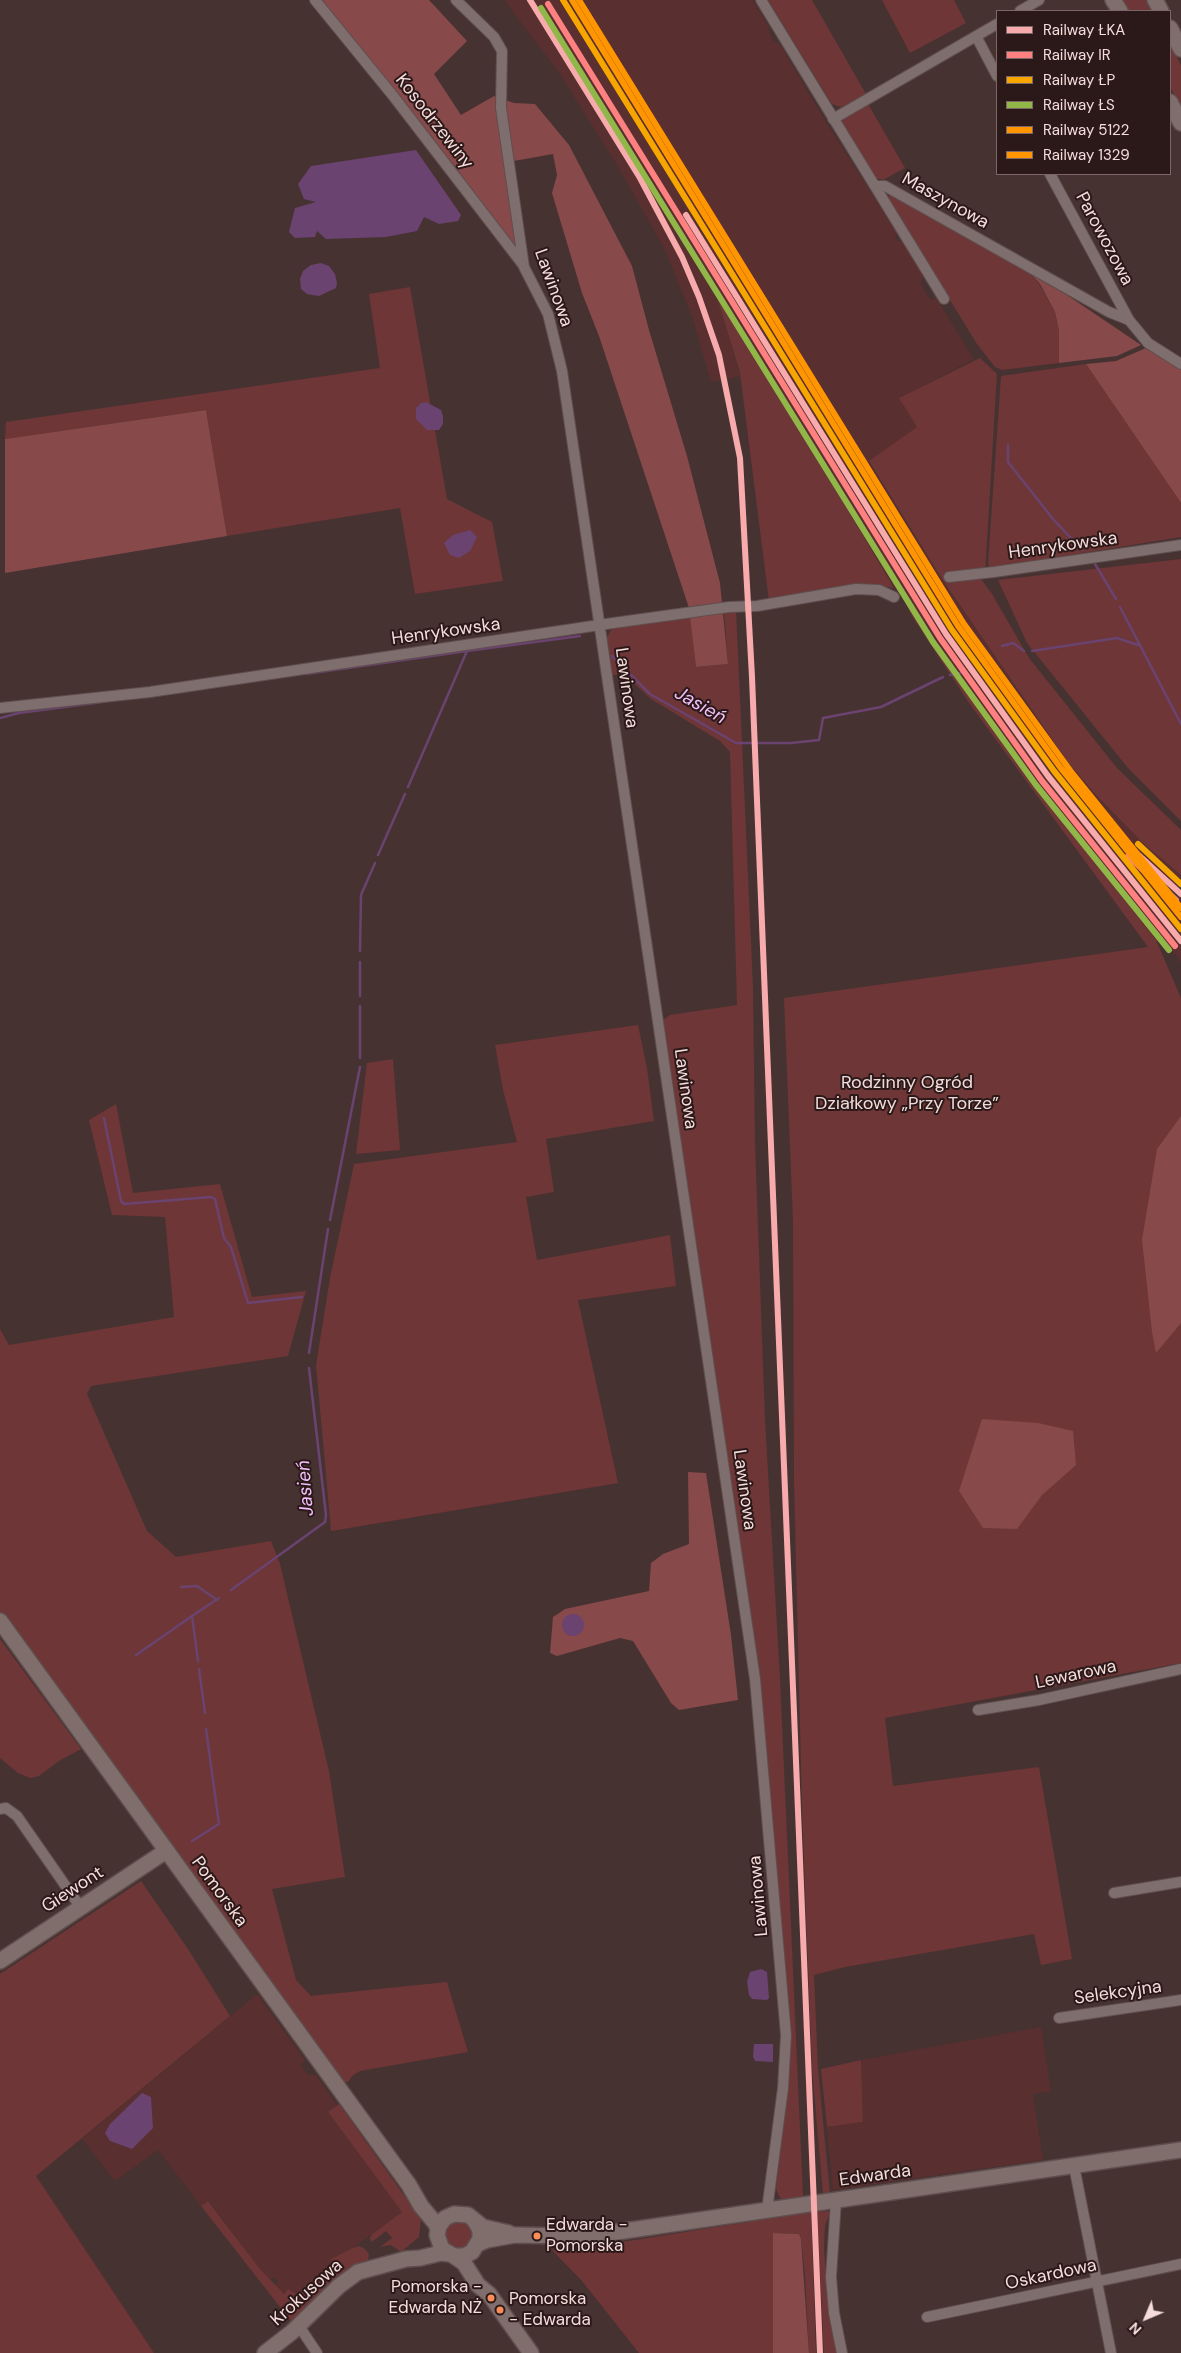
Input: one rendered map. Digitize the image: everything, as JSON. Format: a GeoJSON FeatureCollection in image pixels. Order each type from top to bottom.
{"type":"FeatureCollection","features":[{"type":"Feature","properties":{"kind":"street","name":"Kosodrzewiny"},"geometry":{"type":"LineString","coordinates":[[314,0],[394,96],[524,267]]}},
{"type":"Feature","properties":{"kind":"street","name":"Lawinowa"},"geometry":{"type":"LineString","coordinates":[[456,0],[494,37],[502,51],[501,108],[524,267],[548,314],[562,371],[758,1699],[786,2028],[783,2088],[767,2210]]}},
{"type":"Feature","properties":{"kind":"street","name":"Maszynowa"},"geometry":{"type":"LineString","coordinates":[[761,0],[876,186],[885,186],[1109,312],[1129,320],[1148,343],[1181,364]]}},
{"type":"Feature","properties":{"kind":"street"},"geometry":{"type":"LineString","coordinates":[[1022,10],[1039,0]]}},
{"type":"Feature","properties":{"kind":"street"},"geometry":{"type":"LineString","coordinates":[[833,119],[996,25]]}},
{"type":"Feature","properties":{"kind":"street"},"geometry":{"type":"LineString","coordinates":[[1171,30],[1181,49]]}},
{"type":"Feature","properties":{"kind":"street"},"geometry":{"type":"LineString","coordinates":[[976,36],[996,74]]}},
{"type":"Feature","properties":{"kind":"street"},"geometry":{"type":"LineString","coordinates":[[1171,104],[1181,123]]}},
{"type":"Feature","properties":{"kind":"street","name":"Parowozowa"},"geometry":{"type":"LineString","coordinates":[[1051,175],[1129,320]]}},
{"type":"Feature","properties":{"kind":"street"},"geometry":{"type":"LineString","coordinates":[[876,186],[944,299]]}},
{"type":"Feature","properties":{"kind":"street","name":"Henrykowska"},"geometry":{"type":"LineString","coordinates":[[949,577],[1181,545]]}},
{"type":"Feature","properties":{"kind":"street","name":"Henrykowska"},"geometry":{"type":"LineString","coordinates":[[0,708],[150,692],[600,625],[729,607],[757,606],[856,589],[879,590],[894,597]]}},
{"type":"Feature","properties":{"kind":"street","name":"Pomorska"},"geometry":{"type":"LineString","coordinates":[[0,1621],[409,2185],[421,2206],[436,2224],[437,2233]]}},
{"type":"Feature","properties":{"kind":"street","name":"Lewarowa"},"geometry":{"type":"LineString","coordinates":[[978,1710],[1039,1700],[1181,1670]]}},
{"type":"Feature","properties":{"kind":"street"},"geometry":{"type":"LineString","coordinates":[[0,1809],[6,1808],[17,1816],[80,1908]]}},
{"type":"Feature","properties":{"kind":"street","name":"Giewont"},"geometry":{"type":"LineString","coordinates":[[0,1961],[166,1851]]}},
{"type":"Feature","properties":{"kind":"street"},"geometry":{"type":"LineString","coordinates":[[1114,1893],[1181,1882]]}},
{"type":"Feature","properties":{"kind":"street","name":"Selekcyjna"},"geometry":{"type":"LineString","coordinates":[[1060,2018],[1181,2000]]}},
{"type":"Feature","properties":{"kind":"street","name":"Edwarda"},"geometry":{"type":"LineString","coordinates":[[477,2246],[487,2240],[515,2235],[567,2236],[617,2232],[1181,2150]]}},
{"type":"Feature","properties":{"kind":"street"},"geometry":{"type":"LineString","coordinates":[[1074,2166],[1111,2353]]}},
{"type":"Feature","properties":{"kind":"street","name":"Pomorska"},"geometry":{"type":"LineString","coordinates":[[409,2185],[442,2212],[454,2214]]}},
{"type":"Feature","properties":{"kind":"street"},"geometry":{"type":"LineString","coordinates":[[836,2200],[831,2277],[834,2313],[842,2353]]}},
{"type":"Feature","properties":{"kind":"street"},"geometry":{"type":"LineString","coordinates":[[489,2294],[478,2285],[464,2263],[439,2244],[437,2233],[445,2218],[454,2214],[463,2214],[476,2221],[480,2235],[476,2264],[489,2294],[532,2353]]}},
{"type":"Feature","properties":{"kind":"street","name":"Edwarda"},"geometry":{"type":"LineString","coordinates":[[476,2221],[483,2227],[515,2235]]}},
{"type":"Feature","properties":{"kind":"street","name":"Krokusowa"},"geometry":{"type":"LineString","coordinates":[[406,2259],[432,2243],[437,2233]]}},
{"type":"Feature","properties":{"kind":"street"},"geometry":{"type":"LineString","coordinates":[[452,2255],[468,2254],[477,2246]]}},
{"type":"Feature","properties":{"kind":"street","name":"Krokusowa"},"geometry":{"type":"LineString","coordinates":[[265,2353],[299,2326],[332,2292],[352,2276],[372,2267],[406,2259],[441,2253],[452,2255]]}},
{"type":"Feature","properties":{"kind":"street","name":"Oskardowa"},"geometry":{"type":"LineString","coordinates":[[927,2317],[1181,2264]]}},
{"type":"Feature","properties":{"kind":"street"},"geometry":{"type":"LineString","coordinates":[[299,2326],[317,2353]]}},
{"type":"Feature","properties":{"kind":"shaded area"},"geometry":{"type":"Polygon","coordinates":[[[315,0],[429,0],[467,41],[434,74],[461,115],[494,96],[514,103],[535,104],[569,145],[632,266],[687,456],[720,583],[728,664],[696,667],[689,608],[599,336],[582,293],[552,193],[557,175],[553,154],[508,162],[524,267],[315,0]]]}},
{"type":"Feature","properties":{"kind":"shaded area"},"geometry":{"type":"Polygon","coordinates":[[[504,0],[753,0],[769,27],[769,32],[774,42],[779,43],[828,125],[897,233],[895,237],[898,241],[903,241],[920,269],[923,276],[920,283],[926,293],[931,300],[936,298],[974,359],[900,398],[917,427],[869,462],[942,579],[1067,761],[1096,795],[1144,844],[1181,875],[1166,903],[1181,920],[1181,962],[1163,940],[1156,940],[1049,803],[917,612],[894,588],[713,283],[740,376],[711,382],[692,316],[665,250],[619,168],[559,73],[504,0]]]}},
{"type":"Feature","properties":{"kind":"shaded area"},"geometry":{"type":"Polygon","coordinates":[[[416,150],[461,215],[458,221],[439,224],[424,217],[417,231],[386,237],[326,239],[317,231],[315,237],[295,238],[289,232],[295,208],[316,202],[304,199],[298,184],[311,166],[416,150]]]}},
{"type":"Feature","properties":{"kind":"shaded area"},"geometry":{"type":"Polygon","coordinates":[[[321,263],[329,266],[335,274],[336,288],[319,296],[307,294],[301,289],[300,279],[303,271],[311,265],[321,263]]]}},
{"type":"Feature","properties":{"kind":"shaded area"},"geometry":{"type":"Polygon","coordinates":[[[1024,267],[1141,345],[1117,356],[1059,363],[1059,331],[1055,312],[1040,284],[1024,267]]]}},
{"type":"Feature","properties":{"kind":"shaded area"},"geometry":{"type":"Polygon","coordinates":[[[1146,348],[1181,368],[1181,503],[1086,364],[1116,361],[1146,348]]]}},
{"type":"Feature","properties":{"kind":"shaded area"},"geometry":{"type":"Polygon","coordinates":[[[426,402],[441,410],[443,424],[439,430],[427,430],[416,419],[416,408],[421,403],[426,402]]]}},
{"type":"Feature","properties":{"kind":"shaded area"},"geometry":{"type":"Polygon","coordinates":[[[206,410],[227,536],[5,573],[5,439],[206,410]]]}},
{"type":"Feature","properties":{"kind":"shaded area"},"geometry":{"type":"Polygon","coordinates":[[[470,530],[477,537],[470,551],[459,558],[450,555],[444,543],[453,535],[470,530]]]}},
{"type":"Feature","properties":{"kind":"shaded area"},"geometry":{"type":"Polygon","coordinates":[[[1181,1116],[1181,1323],[1156,1353],[1142,1240],[1157,1149],[1181,1116]]]}},
{"type":"Feature","properties":{"kind":"shaded area"},"geometry":{"type":"Polygon","coordinates":[[[982,1419],[1038,1423],[1073,1431],[1076,1465],[1042,1495],[1017,1529],[983,1528],[959,1491],[982,1419]]]}},
{"type":"Feature","properties":{"kind":"shaded area"},"geometry":{"type":"Polygon","coordinates":[[[688,1472],[706,1473],[731,1635],[738,1700],[679,1710],[671,1703],[633,1641],[620,1638],[557,1656],[550,1653],[553,1617],[565,1609],[649,1591],[651,1563],[663,1554],[689,1544],[688,1472]]]}},
{"type":"Feature","properties":{"kind":"shaded area"},"geometry":{"type":"Polygon","coordinates":[[[573,1614],[581,1617],[584,1625],[581,1633],[573,1636],[565,1633],[562,1625],[565,1617],[573,1614]]]}},
{"type":"Feature","properties":{"kind":"shaded area"},"geometry":{"type":"Polygon","coordinates":[[[761,1969],[767,1972],[769,1998],[767,2000],[752,1999],[749,1995],[747,1982],[750,1972],[761,1969]]]}},
{"type":"Feature","properties":{"kind":"shaded area"},"geometry":{"type":"Polygon","coordinates":[[[257,1994],[305,2060],[301,2065],[308,2075],[316,2075],[337,2105],[328,2112],[402,2212],[353,2248],[331,2259],[334,2267],[298,2295],[280,2291],[274,2286],[278,2282],[274,2277],[270,2280],[260,2269],[209,2201],[201,2206],[158,2150],[115,2181],[82,2139],[257,1994]]]}},
{"type":"Feature","properties":{"kind":"shaded area"},"geometry":{"type":"Polygon","coordinates":[[[1041,2027],[1051,2091],[1033,2094],[1043,2160],[833,2190],[827,2127],[863,2122],[861,2060],[1041,2027]]]}},
{"type":"Feature","properties":{"kind":"shaded area"},"geometry":{"type":"Polygon","coordinates":[[[754,2044],[773,2044],[773,2062],[755,2061],[753,2056],[754,2044]]]}},
{"type":"Feature","properties":{"kind":"shaded area"},"geometry":{"type":"Polygon","coordinates":[[[142,2093],[151,2097],[153,2128],[132,2149],[110,2141],[105,2133],[110,2124],[142,2093]]]}},
{"type":"Feature","properties":{"kind":"shaded area"},"geometry":{"type":"Polygon","coordinates":[[[773,2233],[799,2234],[801,2239],[809,2353],[773,2353],[773,2233]]]}},
{"type":"Feature","properties":{"kind":"green space"},"geometry":{"type":"Polygon","coordinates":[[[768,0],[812,0],[866,94],[841,107],[832,104],[768,0]]]}},
{"type":"Feature","properties":{"kind":"green space"},"geometry":{"type":"Polygon","coordinates":[[[882,0],[954,0],[966,23],[910,53],[882,0]]]}},
{"type":"Feature","properties":{"kind":"green space"},"geometry":{"type":"Polygon","coordinates":[[[1123,0],[1146,0],[1151,10],[1128,10],[1123,0]]]}},
{"type":"Feature","properties":{"kind":"green space"},"geometry":{"type":"Polygon","coordinates":[[[1171,46],[1181,65],[1181,107],[1171,89],[1171,46]]]}},
{"type":"Feature","properties":{"kind":"green space"},"geometry":{"type":"Polygon","coordinates":[[[868,104],[905,168],[883,180],[876,178],[841,122],[846,116],[868,104]]]}},
{"type":"Feature","properties":{"kind":"green space"},"geometry":{"type":"Polygon","coordinates":[[[891,194],[1024,267],[1039,284],[1055,312],[1059,331],[1059,363],[1002,370],[995,367],[977,344],[887,198],[891,194]]]}},
{"type":"Feature","properties":{"kind":"green space"},"geometry":{"type":"Polygon","coordinates":[[[712,281],[894,588],[870,585],[769,601],[740,373],[712,281]]]}},
{"type":"Feature","properties":{"kind":"green space"},"geometry":{"type":"Polygon","coordinates":[[[410,287],[447,499],[492,522],[503,581],[415,594],[400,508],[227,536],[206,410],[5,439],[6,422],[380,368],[369,294],[410,287]]]}},
{"type":"Feature","properties":{"kind":"green space"},"geometry":{"type":"Polygon","coordinates":[[[980,358],[997,374],[985,574],[976,576],[981,579],[992,594],[1029,658],[1117,768],[1181,830],[1181,875],[1144,844],[1096,795],[1067,761],[942,579],[869,461],[917,427],[899,398],[980,358]]]}},
{"type":"Feature","properties":{"kind":"green space"},"geometry":{"type":"Polygon","coordinates":[[[1086,364],[1181,503],[1181,537],[990,568],[988,563],[1001,376],[1086,364]]]}},
{"type":"Feature","properties":{"kind":"green space"},"geometry":{"type":"Polygon","coordinates":[[[1181,559],[1181,821],[1128,768],[1027,643],[998,580],[1181,559]]]}},
{"type":"Feature","properties":{"kind":"green space","name":"Rodzinny Ogród Działkowy „Przy Torze”"},"geometry":{"type":"Polygon","coordinates":[[[909,602],[1049,803],[1156,940],[1181,998],[1181,1663],[885,1718],[893,1786],[1039,1767],[1072,1959],[1041,1965],[1034,1934],[845,1967],[814,1975],[818,2070],[830,2193],[823,2194],[812,2068],[802,1809],[794,1481],[793,1222],[784,998],[1148,947],[969,703],[912,616],[907,606],[909,602]]]}},
{"type":"Feature","properties":{"kind":"green space"},"geometry":{"type":"Polygon","coordinates":[[[736,609],[753,987],[755,1144],[765,1420],[780,1678],[803,2196],[786,2200],[780,2198],[776,2189],[785,2110],[776,1864],[761,1691],[663,1020],[670,1015],[737,1005],[730,752],[720,741],[651,699],[622,672],[612,676],[606,639],[613,627],[691,618],[696,667],[728,664],[724,611],[736,609]]]}},
{"type":"Feature","properties":{"kind":"green space"},"geometry":{"type":"Polygon","coordinates":[[[638,1025],[647,1068],[654,1121],[546,1139],[554,1192],[526,1197],[537,1260],[670,1235],[676,1286],[578,1300],[618,1483],[331,1531],[316,1365],[330,1278],[354,1164],[517,1142],[503,1090],[495,1045],[638,1025]]]}},
{"type":"Feature","properties":{"kind":"green space"},"geometry":{"type":"Polygon","coordinates":[[[393,1059],[400,1150],[356,1154],[367,1063],[393,1059]]]}},
{"type":"Feature","properties":{"kind":"green space"},"geometry":{"type":"Polygon","coordinates":[[[116,1104],[133,1193],[220,1184],[252,1297],[306,1291],[288,1356],[91,1386],[87,1394],[147,1531],[176,1557],[271,1541],[280,1564],[329,1771],[345,1877],[272,1889],[296,1980],[311,1996],[447,1982],[468,2052],[360,2071],[352,2076],[348,2082],[342,2082],[0,1614],[0,1329],[9,1345],[174,1317],[165,1217],[112,1215],[89,1120],[116,1104]]]}},
{"type":"Feature","properties":{"kind":"green space"},"geometry":{"type":"Polygon","coordinates":[[[0,1639],[81,1749],[59,1761],[39,1776],[30,1778],[18,1773],[0,1758],[0,1639]]]}},
{"type":"Feature","properties":{"kind":"green space"},"geometry":{"type":"Polygon","coordinates":[[[141,1881],[188,1949],[230,2016],[36,2176],[154,2353],[0,2353],[0,1974],[141,1881]]]}},
{"type":"Feature","properties":{"kind":"green space"},"geometry":{"type":"Polygon","coordinates":[[[861,2060],[863,2122],[827,2127],[821,2069],[861,2060]]]}},
{"type":"Feature","properties":{"kind":"green space"},"geometry":{"type":"Polygon","coordinates":[[[339,2104],[421,2219],[419,2237],[401,2252],[391,2245],[380,2247],[392,2238],[386,2231],[372,2242],[370,2239],[371,2235],[402,2212],[328,2112],[339,2104]]]}},
{"type":"Feature","properties":{"kind":"green space"},"geometry":{"type":"Polygon","coordinates":[[[208,2201],[260,2269],[284,2294],[288,2289],[298,2295],[334,2268],[331,2259],[353,2248],[359,2246],[365,2249],[369,2254],[368,2260],[294,2325],[201,2206],[208,2201]]]}},
{"type":"Feature","properties":{"kind":"green space"},"geometry":{"type":"Polygon","coordinates":[[[828,2211],[830,2214],[825,2225],[824,2248],[828,2306],[837,2353],[824,2353],[817,2212],[828,2211]]]}},
{"type":"Feature","properties":{"kind":"green space"},"geometry":{"type":"Polygon","coordinates":[[[811,2212],[816,2353],[809,2353],[805,2275],[799,2234],[773,2233],[773,2353],[639,2353],[582,2281],[552,2250],[578,2249],[811,2212]]]}},
{"type":"Feature","properties":{"kind":"green space"},"geometry":{"type":"Polygon","coordinates":[[[459,2221],[469,2225],[473,2235],[469,2245],[459,2249],[449,2245],[445,2235],[449,2225],[459,2221]]]}},
{"type":"Feature","properties":{"kind":"waterway"},"geometry":{"type":"LineString","coordinates":[[1008,445],[1008,462],[1053,519],[1082,550]]}},
{"type":"Feature","properties":{"kind":"waterway"},"geometry":{"type":"LineString","coordinates":[[1095,564],[1116,599]]}},
{"type":"Feature","properties":{"kind":"waterway","name":"Jasień"},"geometry":{"type":"LineString","coordinates":[[1120,607],[1181,724]]}},
{"type":"Feature","properties":{"kind":"waterway","name":"Jasień"},"geometry":{"type":"LineString","coordinates":[[408,787],[467,651],[580,636]]}},
{"type":"Feature","properties":{"kind":"waterway"},"geometry":{"type":"LineString","coordinates":[[1032,651],[1117,638],[1141,646]]}},
{"type":"Feature","properties":{"kind":"waterway"},"geometry":{"type":"LineString","coordinates":[[1002,646],[1013,643],[1024,651]]}},
{"type":"Feature","properties":{"kind":"waterway"},"geometry":{"type":"LineString","coordinates":[[306,674],[467,651]]}},
{"type":"Feature","properties":{"kind":"waterway","name":"Jasień"},"geometry":{"type":"LineString","coordinates":[[612,656],[650,694],[736,743],[791,743],[819,740],[823,718],[881,707],[943,677]]}},
{"type":"Feature","properties":{"kind":"waterway"},"geometry":{"type":"LineString","coordinates":[[950,675],[965,672]]}},
{"type":"Feature","properties":{"kind":"waterway"},"geometry":{"type":"LineString","coordinates":[[0,718],[19,713],[102,702]]}},
{"type":"Feature","properties":{"kind":"waterway","name":"Jasień"},"geometry":{"type":"LineString","coordinates":[[378,855],[405,794]]}},
{"type":"Feature","properties":{"kind":"waterway","name":"Jasień"},"geometry":{"type":"LineString","coordinates":[[360,951],[361,895],[375,863]]}},
{"type":"Feature","properties":{"kind":"waterway","name":"Jasień"},"geometry":{"type":"LineString","coordinates":[[360,962],[360,996]]}},
{"type":"Feature","properties":{"kind":"waterway","name":"Jasień"},"geometry":{"type":"LineString","coordinates":[[360,1006],[360,1058]]}},
{"type":"Feature","properties":{"kind":"waterway","name":"Jasień"},"geometry":{"type":"LineString","coordinates":[[330,1220],[360,1067]]}},
{"type":"Feature","properties":{"kind":"waterway"},"geometry":{"type":"LineString","coordinates":[[104,1118],[121,1201],[124,1204],[211,1197],[215,1199],[224,1238],[231,1247],[248,1303],[302,1297]]}},
{"type":"Feature","properties":{"kind":"waterway","name":"Jasień"},"geometry":{"type":"LineString","coordinates":[[309,1353],[328,1229]]}},
{"type":"Feature","properties":{"kind":"waterway","name":"Jasień"},"geometry":{"type":"LineString","coordinates":[[231,1590],[325,1522],[326,1515],[309,1368]]}},
{"type":"Feature","properties":{"kind":"waterway"},"geometry":{"type":"LineString","coordinates":[[181,1587],[197,1586],[217,1600]]}},
{"type":"Feature","properties":{"kind":"waterway","name":"Jasień"},"geometry":{"type":"LineString","coordinates":[[198,1661],[192,1616],[219,1598]]}},
{"type":"Feature","properties":{"kind":"waterway"},"geometry":{"type":"LineString","coordinates":[[136,1655],[192,1616]]}},
{"type":"Feature","properties":{"kind":"waterway","name":"Jasień"},"geometry":{"type":"LineString","coordinates":[[199,1669],[205,1713]]}},
{"type":"Feature","properties":{"kind":"waterway","name":"Jasień"},"geometry":{"type":"LineString","coordinates":[[192,1841],[219,1824],[206,1729]]}},
{"type":"Feature","properties":{"kind":"rail line","name":"ŁKA"},"geometry":{"type":"LineString","coordinates":[[530,0],[640,178],[682,257],[699,297],[719,355],[740,458],[752,677],[820,2353]]}},
{"type":"Feature","properties":{"kind":"rail line","name":"ŁP"},"geometry":{"type":"LineString","coordinates":[[563,0],[952,630],[1054,771],[1181,929]]}},
{"type":"Feature","properties":{"kind":"rail line","name":"5122"},"geometry":{"type":"LineString","coordinates":[[572,0],[958,626],[1060,767],[1181,917]]}},
{"type":"Feature","properties":{"kind":"rail line","name":"1329"},"geometry":{"type":"LineString","coordinates":[[579,0],[964,624],[1072,773],[1181,908]]}},
{"type":"Feature","properties":{"kind":"rail line","name":"IR"},"geometry":{"type":"LineString","coordinates":[[548,4],[940,638],[1042,781],[1175,946]]}},
{"type":"Feature","properties":{"kind":"rail line","name":"ŁS"},"geometry":{"type":"LineString","coordinates":[[541,8],[933,642],[1036,785],[1169,950]]}},
{"type":"Feature","properties":{"kind":"rail line","name":"ŁKA"},"geometry":{"type":"LineString","coordinates":[[686,215],[946,634],[1048,776],[1181,941]]}},
{"type":"Feature","properties":{"kind":"rail line","name":"ŁP"},"geometry":{"type":"LineString","coordinates":[[1138,844],[1181,884]]}},
{"type":"Feature","properties":{"kind":"rail line","name":"ŁKA"},"geometry":{"type":"LineString","coordinates":[[1133,850],[1181,894]]}},
{"type":"Feature","properties":{"kind":"rail line","name":"IR"},"geometry":{"type":"LineString","coordinates":[[1128,856],[1176,900]]}},
{"type":"Feature","properties":{"kind":"place","name":"Edwarda - Pomorska"},"geometry":{"type":"Point","coordinates":[537,2236]}},
{"type":"Feature","properties":{"kind":"place","name":"Pomorska - Edwarda NŻ"},"geometry":{"type":"Point","coordinates":[491,2298]}},
{"type":"Feature","properties":{"kind":"place","name":"Pomorska - Edwarda"},"geometry":{"type":"Point","coordinates":[500,2310]}}]}
